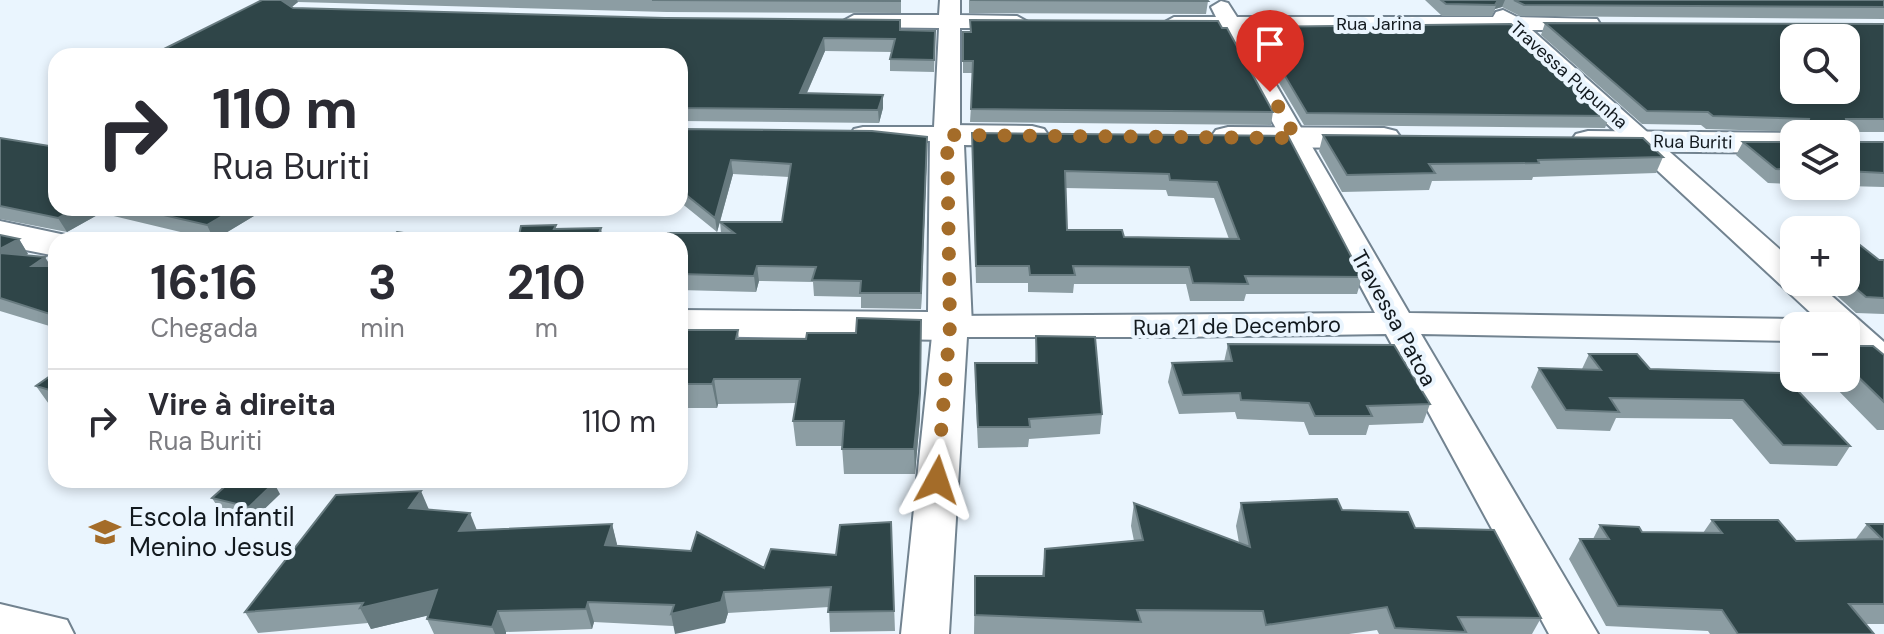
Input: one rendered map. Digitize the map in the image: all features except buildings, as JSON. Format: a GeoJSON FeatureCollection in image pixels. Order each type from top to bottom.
{"type":"FeatureCollection","features":[{"type":"Feature","properties":{"kind":"street","name":"Travessa Pupunha"},"geometry":{"type":"LineString","coordinates":[[1485,0],[1780,267]]}},
{"type":"Feature","properties":{"kind":"street"},"geometry":{"type":"LineString","coordinates":[[840,21],[950,10],[1043,22]]}},
{"type":"Feature","properties":{"kind":"street"},"geometry":{"type":"LineString","coordinates":[[925,634],[950,326],[947,135],[950,10]]}},
{"type":"Feature","properties":{"kind":"street","name":"Rua Jarina"},"geometry":{"type":"LineString","coordinates":[[1152,23],[1224,12],[1605,25]]}},
{"type":"Feature","properties":{"kind":"street","name":"Travessa Patoa"},"geometry":{"type":"LineString","coordinates":[[1224,12],[1395,323],[1574,634]]}},
{"type":"Feature","properties":{"kind":"street"},"geometry":{"type":"LineString","coordinates":[[842,135],[1056,136]]}},
{"type":"Feature","properties":{"kind":"street"},"geometry":{"type":"LineString","coordinates":[[1194,137],[1422,139]]}},
{"type":"Feature","properties":{"kind":"street","name":"Rua Buriti"},"geometry":{"type":"LineString","coordinates":[[1564,140],[1780,143]]}},
{"type":"Feature","properties":{"kind":"street"},"geometry":{"type":"LineString","coordinates":[[0,233],[48,242]]}},
{"type":"Feature","properties":{"kind":"street","name":"Travessa Pupunha"},"geometry":{"type":"LineString","coordinates":[[1813,296],[1833,312]]}},
{"type":"Feature","properties":{"kind":"street","name":"Rua 21 de Decembro"},"geometry":{"type":"LineString","coordinates":[[688,323],[1173,327],[1395,323],[1780,330]]}},
{"type":"Feature","properties":{"kind":"street","name":"Travessa Pupunha"},"geometry":{"type":"LineString","coordinates":[[1860,335],[1884,361]]}},
{"type":"Feature","properties":{"kind":"street"},"geometry":{"type":"LineString","coordinates":[[0,624],[50,634]]}},
{"type":"Feature","properties":{"kind":"place","name":"Escola Infantil Menino Jesus"},"geometry":{"type":"Point","coordinates":[105,532]}},
{"type":"Feature","properties":{"kind":"route"},"geometry":{"type":"LineString","coordinates":[[937,480],[950,326],[947,135],[1296,138],[1270,92]]}}]}
